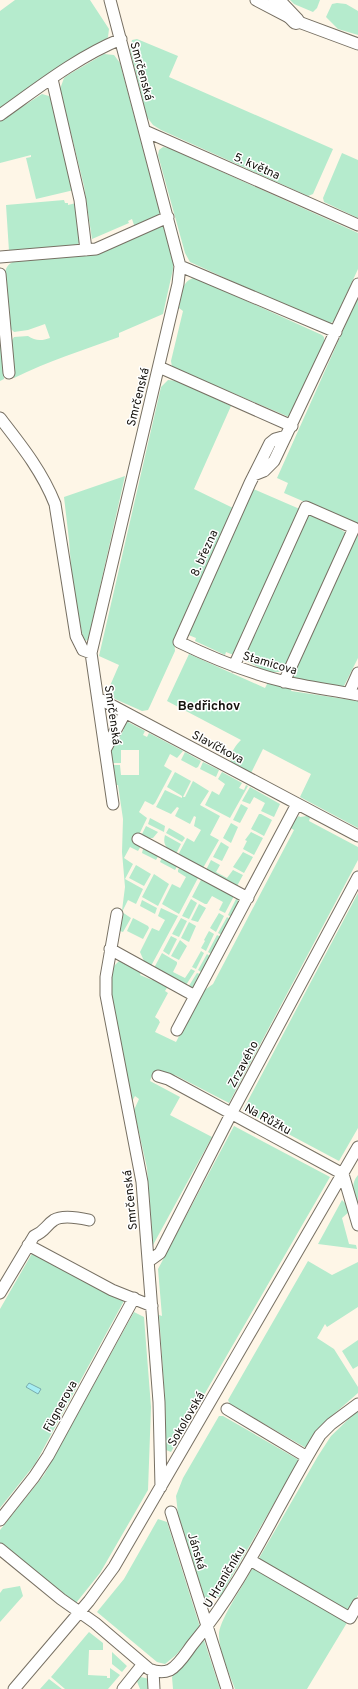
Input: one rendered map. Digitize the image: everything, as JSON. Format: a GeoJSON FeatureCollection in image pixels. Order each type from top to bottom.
{"type":"FeatureCollection","features":[{"type":"Feature","properties":{"kind":"highway"},"geometry":{"type":"LineString","coordinates":[[276,0],[296,21]]}},
{"type":"Feature","properties":{"kind":"street","name":"Smrčenská"},"geometry":{"type":"LineString","coordinates":[[110,0],[180,266],[178,284],[91,653],[113,804]]}},
{"type":"Feature","properties":{"kind":"street"},"geometry":{"type":"LineString","coordinates":[[256,0],[296,21],[358,44]]}},
{"type":"Feature","properties":{"kind":"street"},"geometry":{"type":"LineString","coordinates":[[0,115],[52,79],[104,46],[121,39]]}},
{"type":"Feature","properties":{"kind":"street"},"geometry":{"type":"LineString","coordinates":[[52,79],[80,200],[86,250]]}},
{"type":"Feature","properties":{"kind":"street","name":"5. května"},"geometry":{"type":"LineString","coordinates":[[145,131],[358,224]]}},
{"type":"Feature","properties":{"kind":"street"},"geometry":{"type":"LineString","coordinates":[[0,257],[96,249],[168,217]]}},
{"type":"Feature","properties":{"kind":"street"},"geometry":{"type":"LineString","coordinates":[[180,266],[336,332]]}},
{"type":"Feature","properties":{"kind":"street"},"geometry":{"type":"LineString","coordinates":[[0,274],[9,373]]}},
{"type":"Feature","properties":{"kind":"street","name":"8. března"},"geometry":{"type":"LineString","coordinates":[[179,642],[254,475],[270,443],[276,439],[286,436],[292,426],[358,284]]}},
{"type":"Feature","properties":{"kind":"street"},"geometry":{"type":"LineString","coordinates":[[159,366],[292,426]]}},
{"type":"Feature","properties":{"kind":"street"},"geometry":{"type":"LineString","coordinates":[[0,418],[35,464],[48,486],[54,504],[76,636],[83,650],[91,653]]}},
{"type":"Feature","properties":{"kind":"street"},"geometry":{"type":"LineString","coordinates":[[234,666],[306,507],[354,528],[284,682]]}},
{"type":"Feature","properties":{"kind":"street","name":"Stamicova"},"geometry":{"type":"LineString","coordinates":[[179,642],[234,666],[284,682],[354,694]]}},
{"type":"Feature","properties":{"kind":"street"},"geometry":{"type":"LineString","coordinates":[[354,694],[358,673]]}},
{"type":"Feature","properties":{"kind":"street","name":"Slavíčkova"},"geometry":{"type":"LineString","coordinates":[[98,698],[358,836]]}},
{"type":"Feature","properties":{"kind":"street"},"geometry":{"type":"LineString","coordinates":[[105,750],[125,713]]}},
{"type":"Feature","properties":{"kind":"street"},"geometry":{"type":"LineString","coordinates":[[177,1030],[297,804]]}},
{"type":"Feature","properties":{"kind":"street"},"geometry":{"type":"LineString","coordinates":[[138,839],[248,898]]}},
{"type":"Feature","properties":{"kind":"street","name":"Zrzavého"},"geometry":{"type":"LineString","coordinates":[[149,1261],[160,1253],[231,1114],[358,877]]}},
{"type":"Feature","properties":{"kind":"street","name":"Smrčenská"},"geometry":{"type":"LineString","coordinates":[[117,914],[106,977],[106,995],[142,1182],[159,1402],[161,1487]]}},
{"type":"Feature","properties":{"kind":"street"},"geometry":{"type":"LineString","coordinates":[[110,949],[195,996]]}},
{"type":"Feature","properties":{"kind":"street","name":"Na Růžku"},"geometry":{"type":"LineString","coordinates":[[158,1076],[168,1079],[343,1174]]}},
{"type":"Feature","properties":{"kind":"street","name":"Sokolovská"},"geometry":{"type":"LineString","coordinates":[[14,1689],[80,1612],[114,1567],[357,1152]]}},
{"type":"Feature","properties":{"kind":"street"},"geometry":{"type":"LineString","coordinates":[[343,1174],[358,1225]]}},
{"type":"Feature","properties":{"kind":"street"},"geometry":{"type":"LineString","coordinates":[[0,1293],[34,1236],[44,1232],[54,1220],[75,1216],[88,1220]]}},
{"type":"Feature","properties":{"kind":"street"},"geometry":{"type":"LineString","coordinates":[[28,1244],[112,1290],[152,1306]]}},
{"type":"Feature","properties":{"kind":"street","name":"Fügnerova"},"geometry":{"type":"LineString","coordinates":[[0,1520],[34,1477],[48,1456],[134,1298]]}},
{"type":"Feature","properties":{"kind":"street","name":"U Hraničníku"},"geometry":{"type":"LineString","coordinates":[[153,1671],[165,1672],[175,1666],[207,1627],[222,1606],[250,1560],[306,1457],[320,1435],[331,1424],[358,1404]]}},
{"type":"Feature","properties":{"kind":"street"},"geometry":{"type":"LineString","coordinates":[[227,1409],[306,1457]]}},
{"type":"Feature","properties":{"kind":"street","name":"Jánská"},"geometry":{"type":"LineString","coordinates":[[171,1512],[227,1689]]}},
{"type":"Feature","properties":{"kind":"street"},"geometry":{"type":"LineString","coordinates":[[0,1549],[95,1623],[153,1671],[154,1689]]}},
{"type":"Feature","properties":{"kind":"street"},"geometry":{"type":"LineString","coordinates":[[250,1560],[350,1618],[358,1604]]}},
{"type":"Feature","properties":{"kind":"street"},"geometry":{"type":"LineString","coordinates":[[123,1689],[143,1664]]}},
{"type":"Feature","properties":{"kind":"green space"},"geometry":{"type":"Polygon","coordinates":[[[15,0],[90,0],[109,29],[108,37],[105,41],[0,109],[0,11],[15,0]]]}},
{"type":"Feature","properties":{"kind":"green space"},"geometry":{"type":"Polygon","coordinates":[[[290,0],[320,0],[317,8],[313,12],[294,4],[290,0]]]}},
{"type":"Feature","properties":{"kind":"green space"},"geometry":{"type":"Polygon","coordinates":[[[332,4],[346,4],[358,11],[358,35],[338,29],[326,17],[332,4]]]}},
{"type":"Feature","properties":{"kind":"green space"},"geometry":{"type":"Polygon","coordinates":[[[137,39],[178,56],[169,77],[333,149],[313,194],[308,196],[161,130],[153,125],[147,117],[130,50],[132,40],[137,39]]]}},
{"type":"Feature","properties":{"kind":"green space"},"geometry":{"type":"Polygon","coordinates":[[[104,54],[114,55],[120,63],[161,217],[135,228],[132,219],[128,221],[129,223],[92,239],[84,186],[60,89],[64,78],[104,54]]]}},
{"type":"Feature","properties":{"kind":"green space"},"geometry":{"type":"Polygon","coordinates":[[[42,94],[49,96],[51,100],[74,190],[36,199],[26,158],[31,157],[31,155],[0,163],[0,121],[42,94]]]}},
{"type":"Feature","properties":{"kind":"green space"},"geometry":{"type":"Polygon","coordinates":[[[163,147],[169,148],[358,233],[358,269],[334,321],[329,324],[323,323],[190,262],[185,253],[158,155],[159,150],[163,147]]]}},
{"type":"Feature","properties":{"kind":"green space"},"geometry":{"type":"Polygon","coordinates":[[[342,153],[358,160],[358,218],[324,202],[323,198],[342,153]]]}},
{"type":"Feature","properties":{"kind":"green space"},"geometry":{"type":"Polygon","coordinates":[[[64,200],[65,203],[68,203],[68,205],[76,203],[81,241],[77,245],[70,247],[9,251],[6,205],[64,200]]]}},
{"type":"Feature","properties":{"kind":"green space"},"geometry":{"type":"Polygon","coordinates":[[[164,225],[173,259],[173,269],[163,314],[119,333],[119,337],[53,361],[14,378],[11,342],[14,337],[28,336],[39,340],[50,338],[45,324],[28,330],[14,332],[10,328],[5,273],[9,264],[18,260],[87,255],[164,225]]]}},
{"type":"Feature","properties":{"kind":"green space"},"geometry":{"type":"Polygon","coordinates":[[[193,278],[324,337],[324,344],[289,417],[172,367],[171,361],[183,311],[179,308],[181,295],[186,283],[193,278]]]}},
{"type":"Feature","properties":{"kind":"green space"},"geometry":{"type":"Polygon","coordinates":[[[358,297],[358,525],[284,493],[288,483],[277,478],[358,297]]]}},
{"type":"Feature","properties":{"kind":"green space"},"geometry":{"type":"Polygon","coordinates":[[[0,335],[4,379],[0,381],[0,335]]]}},
{"type":"Feature","properties":{"kind":"green space"},"geometry":{"type":"Polygon","coordinates":[[[168,380],[178,381],[231,406],[194,489],[233,508],[174,638],[175,651],[148,710],[142,711],[106,695],[119,665],[99,656],[161,387],[168,380]]]}},
{"type":"Feature","properties":{"kind":"green space"},"geometry":{"type":"Polygon","coordinates":[[[125,476],[88,640],[84,641],[73,592],[64,497],[125,476]]]}},
{"type":"Feature","properties":{"kind":"green space"},"geometry":{"type":"Polygon","coordinates":[[[251,488],[302,510],[236,656],[226,652],[225,655],[195,641],[196,638],[186,634],[251,488]]]}},
{"type":"Feature","properties":{"kind":"green space"},"geometry":{"type":"Polygon","coordinates":[[[306,512],[331,523],[346,533],[284,672],[267,672],[241,658],[306,512]]]}},
{"type":"Feature","properties":{"kind":"green space"},"geometry":{"type":"Polygon","coordinates":[[[354,533],[358,535],[358,658],[343,688],[291,679],[354,533]]]}},
{"type":"Feature","properties":{"kind":"green space"},"geometry":{"type":"Polygon","coordinates":[[[189,654],[265,688],[268,682],[292,687],[291,691],[358,701],[358,828],[300,797],[311,774],[263,749],[251,773],[231,762],[232,753],[241,740],[167,701],[189,654]]]}},
{"type":"Feature","properties":{"kind":"green space"},"geometry":{"type":"Polygon","coordinates":[[[128,722],[145,731],[143,735],[147,737],[149,733],[183,751],[177,758],[170,754],[164,766],[172,771],[155,803],[153,805],[145,801],[139,812],[147,818],[136,841],[142,844],[138,851],[130,847],[124,858],[133,864],[125,879],[143,889],[136,904],[128,900],[122,912],[131,918],[123,932],[120,931],[120,926],[125,887],[122,852],[123,819],[118,785],[114,785],[111,765],[120,765],[121,775],[139,775],[139,750],[121,750],[121,763],[111,763],[108,749],[118,731],[122,733],[124,729],[121,726],[128,722]]]}},
{"type":"Feature","properties":{"kind":"green space"},"geometry":{"type":"Polygon","coordinates":[[[185,752],[201,761],[198,767],[196,768],[181,760],[185,752]]]}},
{"type":"Feature","properties":{"kind":"green space"},"geometry":{"type":"Polygon","coordinates":[[[203,762],[219,770],[216,777],[200,769],[203,762]]]}},
{"type":"Feature","properties":{"kind":"green space"},"geometry":{"type":"Polygon","coordinates":[[[175,772],[191,781],[183,797],[185,797],[193,781],[209,791],[200,805],[220,816],[210,835],[219,840],[203,868],[178,855],[187,838],[194,842],[201,830],[194,826],[196,817],[194,816],[190,824],[175,816],[179,808],[177,807],[171,814],[156,807],[165,790],[182,798],[182,796],[167,787],[175,772]]]}},
{"type":"Feature","properties":{"kind":"green space"},"geometry":{"type":"Polygon","coordinates":[[[222,772],[242,783],[239,788],[244,790],[246,785],[248,786],[230,818],[205,805],[212,791],[219,795],[225,784],[218,779],[222,772]]]}},
{"type":"Feature","properties":{"kind":"green space"},"geometry":{"type":"Polygon","coordinates":[[[250,787],[280,804],[274,817],[261,811],[265,803],[254,797],[250,804],[242,801],[250,787]]]}},
{"type":"Feature","properties":{"kind":"green space"},"geometry":{"type":"Polygon","coordinates":[[[241,804],[248,808],[240,823],[233,820],[241,804]]]}},
{"type":"Feature","properties":{"kind":"green space"},"geometry":{"type":"Polygon","coordinates":[[[259,814],[272,820],[264,836],[251,829],[259,814]]]}},
{"type":"Feature","properties":{"kind":"green space"},"geometry":{"type":"Polygon","coordinates":[[[299,816],[307,816],[310,818],[309,821],[358,847],[358,860],[229,1103],[175,1075],[173,1079],[153,1073],[150,1081],[180,1097],[170,1115],[212,1137],[153,1245],[147,1168],[134,1110],[139,1099],[135,1096],[131,1103],[110,995],[111,969],[119,961],[141,972],[140,975],[152,980],[153,978],[168,986],[165,991],[168,993],[155,1017],[160,1022],[155,1032],[176,1042],[202,992],[213,984],[294,830],[289,827],[299,816]]]}},
{"type":"Feature","properties":{"kind":"green space"},"geometry":{"type":"Polygon","coordinates":[[[150,818],[165,826],[164,832],[148,824],[150,818]]]}},
{"type":"Feature","properties":{"kind":"green space"},"geometry":{"type":"Polygon","coordinates":[[[231,823],[238,827],[231,843],[223,838],[231,823]]]}},
{"type":"Feature","properties":{"kind":"green space"},"geometry":{"type":"Polygon","coordinates":[[[146,826],[158,832],[153,838],[141,836],[146,826]]]}},
{"type":"Feature","properties":{"kind":"green space"},"geometry":{"type":"Polygon","coordinates":[[[169,828],[185,838],[182,842],[166,833],[169,828]]]}},
{"type":"Feature","properties":{"kind":"green space"},"geometry":{"type":"Polygon","coordinates":[[[251,832],[263,838],[254,855],[243,849],[247,841],[245,840],[251,832]]]}},
{"type":"Feature","properties":{"kind":"green space"},"geometry":{"type":"Polygon","coordinates":[[[165,835],[181,844],[176,854],[165,845],[165,835]]]}},
{"type":"Feature","properties":{"kind":"green space"},"geometry":{"type":"Polygon","coordinates":[[[221,842],[229,847],[222,861],[213,857],[221,842]]]}},
{"type":"Feature","properties":{"kind":"green space"},"geometry":{"type":"Polygon","coordinates":[[[144,845],[160,853],[156,860],[142,853],[144,845]]]}},
{"type":"Feature","properties":{"kind":"green space"},"geometry":{"type":"Polygon","coordinates":[[[243,852],[253,857],[244,873],[233,867],[243,852]]]}},
{"type":"Feature","properties":{"kind":"green space"},"geometry":{"type":"Polygon","coordinates":[[[163,855],[179,863],[175,870],[160,862],[163,855]]]}},
{"type":"Feature","properties":{"kind":"green space"},"geometry":{"type":"Polygon","coordinates":[[[211,860],[220,865],[216,872],[227,878],[233,870],[243,875],[237,886],[206,870],[211,860]]]}},
{"type":"Feature","properties":{"kind":"green space"},"geometry":{"type":"Polygon","coordinates":[[[136,865],[151,874],[144,886],[129,878],[136,865]]]}},
{"type":"Feature","properties":{"kind":"green space"},"geometry":{"type":"Polygon","coordinates":[[[181,865],[199,876],[179,914],[162,904],[172,884],[180,888],[186,877],[178,872],[181,865]]]}},
{"type":"Feature","properties":{"kind":"green space"},"geometry":{"type":"Polygon","coordinates":[[[154,874],[169,884],[158,906],[142,897],[154,874]]]}},
{"type":"Feature","properties":{"kind":"green space"},"geometry":{"type":"Polygon","coordinates":[[[203,876],[205,877],[203,881],[214,886],[215,883],[234,896],[225,913],[219,910],[223,902],[212,896],[207,904],[192,897],[203,876]]]}},
{"type":"Feature","properties":{"kind":"green space"},"geometry":{"type":"Polygon","coordinates":[[[358,893],[358,1128],[339,1161],[243,1110],[358,893]]]}},
{"type":"Feature","properties":{"kind":"green space"},"geometry":{"type":"Polygon","coordinates":[[[237,897],[239,906],[233,918],[228,915],[237,897]]]}},
{"type":"Feature","properties":{"kind":"green space"},"geometry":{"type":"Polygon","coordinates":[[[191,899],[197,903],[189,919],[182,916],[191,899]]]}},
{"type":"Feature","properties":{"kind":"green space"},"geometry":{"type":"Polygon","coordinates":[[[142,900],[157,908],[155,914],[140,906],[142,900]]]}},
{"type":"Feature","properties":{"kind":"green space"},"geometry":{"type":"Polygon","coordinates":[[[199,904],[206,908],[198,922],[191,920],[199,904]]]}},
{"type":"Feature","properties":{"kind":"green space"},"geometry":{"type":"Polygon","coordinates":[[[161,908],[178,916],[151,966],[144,961],[140,952],[152,928],[159,931],[165,920],[158,916],[161,908]]]}},
{"type":"Feature","properties":{"kind":"green space"},"geometry":{"type":"Polygon","coordinates":[[[219,913],[224,916],[216,932],[210,928],[219,913]]]}},
{"type":"Feature","properties":{"kind":"green space"},"geometry":{"type":"Polygon","coordinates":[[[227,917],[232,920],[224,936],[218,933],[227,917]]]}},
{"type":"Feature","properties":{"kind":"green space"},"geometry":{"type":"Polygon","coordinates":[[[133,918],[149,928],[143,939],[127,931],[133,918]]]}},
{"type":"Feature","properties":{"kind":"green space"},"geometry":{"type":"Polygon","coordinates":[[[181,918],[187,921],[179,937],[172,934],[181,918]]]}},
{"type":"Feature","properties":{"kind":"green space"},"geometry":{"type":"Polygon","coordinates":[[[189,922],[196,926],[189,942],[181,938],[189,922]]]}},
{"type":"Feature","properties":{"kind":"green space"},"geometry":{"type":"Polygon","coordinates":[[[209,931],[214,934],[206,951],[201,948],[209,931]]]}},
{"type":"Feature","properties":{"kind":"green space"},"geometry":{"type":"Polygon","coordinates":[[[217,935],[223,938],[213,955],[208,952],[217,935]]]}},
{"type":"Feature","properties":{"kind":"green space"},"geometry":{"type":"Polygon","coordinates":[[[171,936],[177,939],[169,955],[163,951],[171,936]]]}},
{"type":"Feature","properties":{"kind":"green space"},"geometry":{"type":"Polygon","coordinates":[[[180,940],[187,946],[179,960],[171,956],[180,940]]]}},
{"type":"Feature","properties":{"kind":"green space"},"geometry":{"type":"Polygon","coordinates":[[[201,951],[204,953],[196,969],[192,967],[201,951]]]}},
{"type":"Feature","properties":{"kind":"green space"},"geometry":{"type":"Polygon","coordinates":[[[162,953],[177,962],[173,972],[185,978],[191,969],[195,971],[186,985],[154,968],[162,953]]]}},
{"type":"Feature","properties":{"kind":"green space"},"geometry":{"type":"Polygon","coordinates":[[[207,954],[211,957],[201,972],[198,970],[207,954]]]}},
{"type":"Feature","properties":{"kind":"green space"},"geometry":{"type":"Polygon","coordinates":[[[197,973],[200,974],[194,987],[187,989],[197,973]]]}},
{"type":"Feature","properties":{"kind":"green space"},"geometry":{"type":"Polygon","coordinates":[[[234,1126],[330,1177],[171,1452],[166,1450],[165,1400],[159,1315],[162,1316],[158,1269],[234,1126]]]}},
{"type":"Feature","properties":{"kind":"green space"},"geometry":{"type":"Polygon","coordinates":[[[358,1175],[358,1208],[353,1187],[355,1179],[358,1175]]]}},
{"type":"Feature","properties":{"kind":"green space"},"geometry":{"type":"Polygon","coordinates":[[[342,1200],[350,1211],[342,1218],[349,1244],[356,1245],[357,1249],[318,1244],[342,1200]]]}},
{"type":"Feature","properties":{"kind":"green space"},"geometry":{"type":"Polygon","coordinates":[[[34,1250],[125,1299],[35,1464],[0,1508],[0,1309],[34,1250]]]}},
{"type":"Feature","properties":{"kind":"green space"},"geometry":{"type":"Polygon","coordinates":[[[308,1261],[332,1275],[358,1262],[358,1307],[327,1327],[325,1324],[317,1338],[334,1349],[358,1387],[358,1393],[327,1420],[306,1448],[230,1404],[228,1400],[308,1261]]]}},
{"type":"Feature","properties":{"kind":"green space"},"geometry":{"type":"Polygon","coordinates":[[[134,1312],[144,1317],[151,1407],[148,1490],[100,1573],[76,1603],[0,1543],[0,1530],[44,1475],[134,1312]]]}},
{"type":"Feature","properties":{"kind":"green space"},"geometry":{"type":"Polygon","coordinates":[[[358,1340],[358,1366],[353,1369],[342,1351],[358,1340]]]}},
{"type":"Feature","properties":{"kind":"green space"},"geometry":{"type":"Polygon","coordinates":[[[358,1410],[358,1595],[349,1611],[258,1560],[331,1436],[358,1410]]]}},
{"type":"Feature","properties":{"kind":"green space"},"geometry":{"type":"Polygon","coordinates":[[[219,1416],[223,1416],[299,1460],[220,1597],[212,1596],[205,1599],[178,1514],[176,1496],[183,1478],[219,1416]]]}},
{"type":"Feature","properties":{"kind":"green space"},"geometry":{"type":"Polygon","coordinates":[[[158,1519],[167,1522],[200,1627],[176,1655],[165,1664],[157,1662],[97,1612],[124,1579],[158,1519]]]}},
{"type":"Feature","properties":{"kind":"green space"},"geometry":{"type":"Polygon","coordinates":[[[253,1567],[348,1621],[307,1689],[235,1689],[222,1654],[219,1633],[224,1618],[253,1567]]]}},
{"type":"Feature","properties":{"kind":"green space"},"geometry":{"type":"Polygon","coordinates":[[[20,1586],[23,1596],[0,1622],[0,1593],[3,1589],[20,1586]]]}},
{"type":"Feature","properties":{"kind":"green space"},"geometry":{"type":"Polygon","coordinates":[[[89,1632],[103,1643],[103,1650],[89,1650],[88,1675],[107,1676],[107,1678],[110,1678],[110,1668],[120,1675],[108,1689],[65,1689],[51,1677],[89,1632]]]}},
{"type":"Feature","properties":{"kind":"green space"},"geometry":{"type":"Polygon","coordinates":[[[204,1640],[220,1689],[173,1689],[172,1677],[204,1640]]]}},
{"type":"Feature","properties":{"kind":"green space"},"geometry":{"type":"Polygon","coordinates":[[[112,1652],[127,1666],[122,1672],[112,1664],[112,1652]]]}},
{"type":"Feature","properties":{"kind":"green space"},"geometry":{"type":"Polygon","coordinates":[[[141,1677],[149,1679],[151,1689],[140,1689],[136,1679],[141,1677]]]}},
{"type":"Feature","properties":{"kind":"green space"},"geometry":{"type":"Polygon","coordinates":[[[49,1679],[62,1689],[40,1689],[49,1679]]]}},
{"type":"Feature","properties":{"kind":"water"},"geometry":{"type":"Polygon","coordinates":[[[29,1383],[41,1389],[38,1394],[26,1387],[29,1383]]]}},
{"type":"Feature","properties":{"kind":"district","name":"Bedřichov"},"geometry":{"type":"Point","coordinates":[209,705]}}]}
